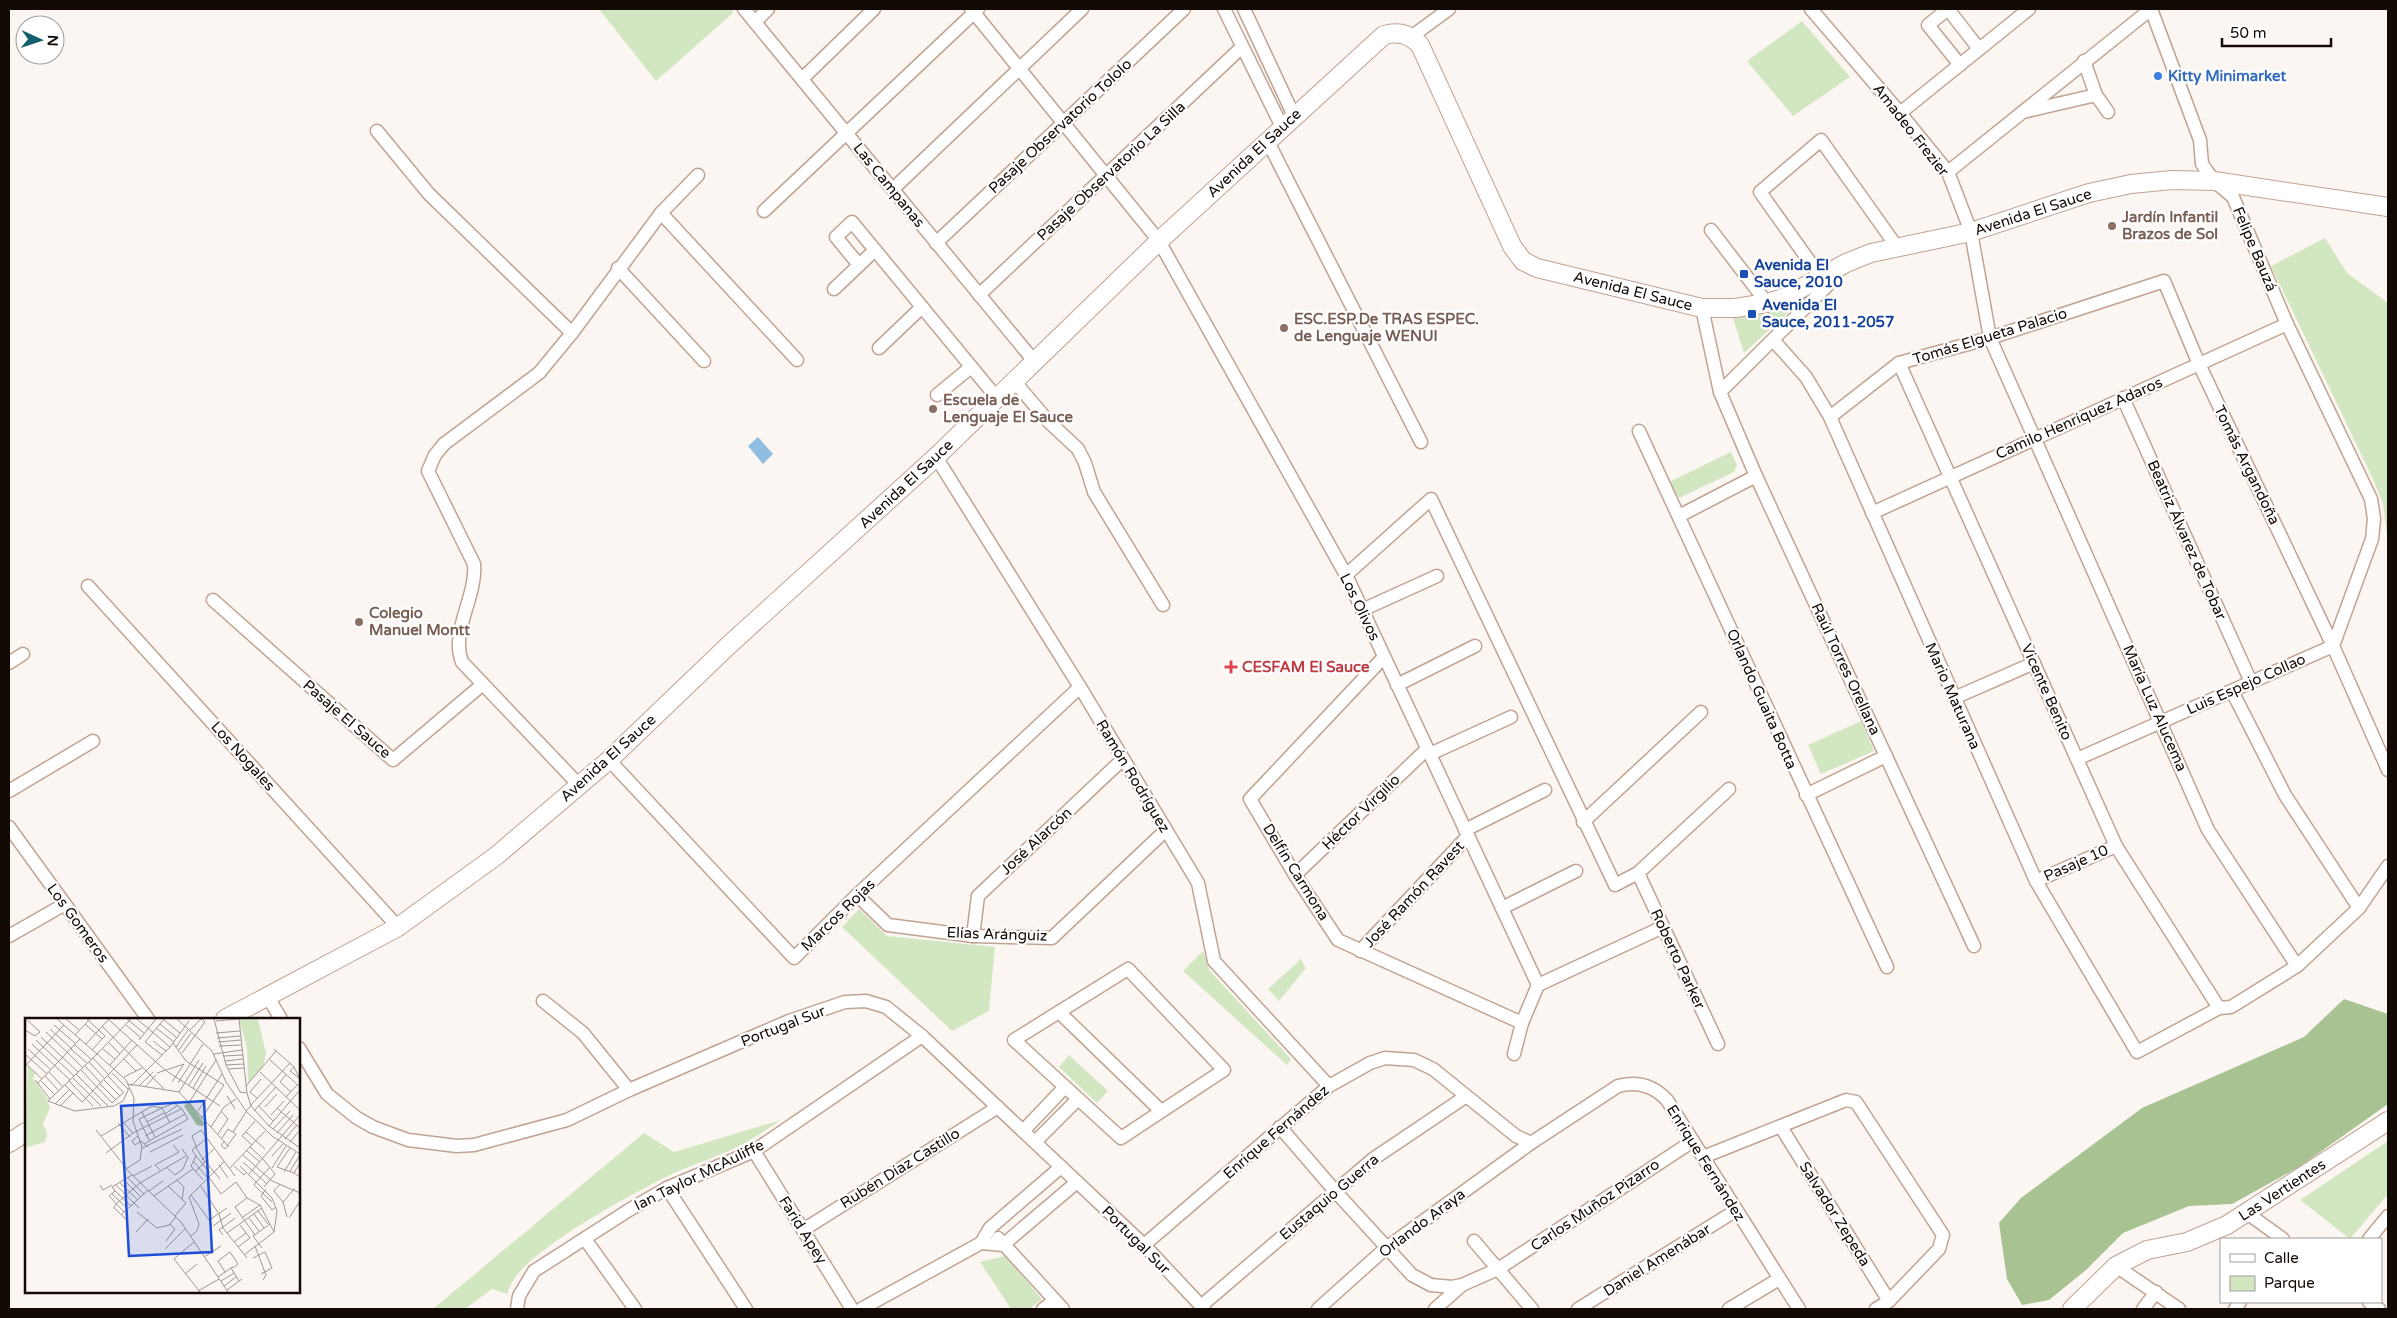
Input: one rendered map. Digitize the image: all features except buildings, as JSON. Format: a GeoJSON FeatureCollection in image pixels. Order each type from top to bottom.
{"type":"FeatureCollection","features":[{"type":"Feature","properties":{"kind":"street","name":"Las Campanas"},"geometry":{"type":"LineString","coordinates":[[744,9],[1034,361]]}},
{"type":"Feature","properties":{"kind":"street"},"geometry":{"type":"LineString","coordinates":[[755,22],[768,9]]}},
{"type":"Feature","properties":{"kind":"street"},"geometry":{"type":"LineString","coordinates":[[802,79],[874,9]]}},
{"type":"Feature","properties":{"kind":"street"},"geometry":{"type":"LineString","coordinates":[[892,190],[1082,9]]}},
{"type":"Feature","properties":{"kind":"street","name":"Pasaje Observatorio Tololo"},"geometry":{"type":"LineString","coordinates":[[936,243],[1184,9]]}},
{"type":"Feature","properties":{"kind":"street"},"geometry":{"type":"LineString","coordinates":[[1224,9],[1242,48],[1288,121]]}},
{"type":"Feature","properties":{"kind":"street"},"geometry":{"type":"LineString","coordinates":[[1244,9],[1288,121]]}},
{"type":"Feature","properties":{"kind":"street"},"geometry":{"type":"LineString","coordinates":[[1412,37],[1449,9]]}},
{"type":"Feature","properties":{"kind":"street","name":"Amadeo Frezier"},"geometry":{"type":"LineString","coordinates":[[1811,9],[1948,172],[1971,232],[1990,338],[2036,438]]}},
{"type":"Feature","properties":{"kind":"street"},"geometry":{"type":"LineString","coordinates":[[1960,65],[1928,25],[1948,9],[1980,49]]}},
{"type":"Feature","properties":{"kind":"street"},"geometry":{"type":"LineString","coordinates":[[1900,113],[2029,9]]}},
{"type":"Feature","properties":{"kind":"street"},"geometry":{"type":"LineString","coordinates":[[1948,172],[2019,113],[2151,9]]}},
{"type":"Feature","properties":{"kind":"street","name":"Felipe Bauzá"},"geometry":{"type":"LineString","coordinates":[[2151,9],[2200,140],[2202,164],[2214,181],[2233,198],[2287,324],[2367,490],[2374,519],[2372,539],[2333,646]]}},
{"type":"Feature","properties":{"kind":"street"},"geometry":{"type":"LineString","coordinates":[[764,211],[847,134],[974,10]]}},
{"type":"Feature","properties":{"kind":"street","name":"Los Olivos"},"geometry":{"type":"LineString","coordinates":[[974,10],[1158,240],[1346,575],[1538,985]]}},
{"type":"Feature","properties":{"kind":"street","name":"Avenida El Sauce"},"geometry":{"type":"LineString","coordinates":[[227,1018],[398,927],[496,856],[609,760],[729,646],[936,458],[1158,240],[1378,38],[1396,33],[1412,37],[1420,45],[1512,246],[1523,261],[1537,268],[1702,308],[1735,308],[1767,303],[1786,297],[1858,257],[1971,232],[2110,188],[2166,180],[2214,181],[2388,207]]}},
{"type":"Feature","properties":{"kind":"street","name":"Pasaje Observatorio La Silla"},"geometry":{"type":"LineString","coordinates":[[979,295],[1242,48]]}},
{"type":"Feature","properties":{"kind":"street"},"geometry":{"type":"LineString","coordinates":[[2084,61],[2096,95],[2108,112]]}},
{"type":"Feature","properties":{"kind":"street"},"geometry":{"type":"LineString","coordinates":[[2019,113],[2096,95]]}},
{"type":"Feature","properties":{"kind":"street"},"geometry":{"type":"LineString","coordinates":[[377,131],[429,194],[572,333]]}},
{"type":"Feature","properties":{"kind":"street"},"geometry":{"type":"LineString","coordinates":[[1268,140],[1421,442]]}},
{"type":"Feature","properties":{"kind":"street"},"geometry":{"type":"LineString","coordinates":[[1720,392],[1827,286],[1760,192],[1821,140],[1897,247]]}},
{"type":"Feature","properties":{"kind":"street"},"geometry":{"type":"LineString","coordinates":[[579,785],[466,667],[458,650],[459,637],[474,580],[474,564],[428,471],[435,455],[444,444],[539,373],[572,333],[618,268],[661,213],[698,175]]}},
{"type":"Feature","properties":{"kind":"street"},"geometry":{"type":"LineString","coordinates":[[661,213],[797,360]]}},
{"type":"Feature","properties":{"kind":"street"},"geometry":{"type":"LineString","coordinates":[[858,265],[836,237],[852,222],[997,398]]}},
{"type":"Feature","properties":{"kind":"street"},"geometry":{"type":"LineString","coordinates":[[1712,230],[1767,303]]}},
{"type":"Feature","properties":{"kind":"street"},"geometry":{"type":"LineString","coordinates":[[834,289],[875,250]]}},
{"type":"Feature","properties":{"kind":"street"},"geometry":{"type":"LineString","coordinates":[[618,268],[704,361]]}},
{"type":"Feature","properties":{"kind":"street","name":"Tomás Elgueta Palacio"},"geometry":{"type":"LineString","coordinates":[[1830,417],[1899,364],[1990,338],[2164,281]]}},
{"type":"Feature","properties":{"kind":"street","name":"Tomás Argandoña"},"geometry":{"type":"LineString","coordinates":[[2164,281],[2199,364],[2333,646],[2388,770]]}},
{"type":"Feature","properties":{"kind":"street"},"geometry":{"type":"LineString","coordinates":[[879,348],[922,306]]}},
{"type":"Feature","properties":{"kind":"street","name":"Raúl Torres Orellana"},"geometry":{"type":"LineString","coordinates":[[1702,308],[1720,392],[1756,476],[1974,946]]}},
{"type":"Feature","properties":{"kind":"street","name":"Camilo Henríquez Adaros"},"geometry":{"type":"LineString","coordinates":[[1872,513],[2287,324]]}},
{"type":"Feature","properties":{"kind":"street","name":"Mario Maturana"},"geometry":{"type":"LineString","coordinates":[[1773,340],[1806,377],[1830,417],[2036,881],[2137,1052],[2220,1008]]}},
{"type":"Feature","properties":{"kind":"street","name":"Vicente Benito"},"geometry":{"type":"LineString","coordinates":[[1899,364],[2116,846],[2220,1008]]}},
{"type":"Feature","properties":{"kind":"street"},"geometry":{"type":"LineString","coordinates":[[937,395],[971,367]]}},
{"type":"Feature","properties":{"kind":"street"},"geometry":{"type":"LineString","coordinates":[[1014,381],[1048,421],[1078,450],[1085,463],[1094,492],[1163,605]]}},
{"type":"Feature","properties":{"kind":"street","name":"Beatriz Álvarez de Tobar"},"geometry":{"type":"LineString","coordinates":[[2123,398],[2251,682]]}},
{"type":"Feature","properties":{"kind":"street","name":"Orlando Guaita Botta"},"geometry":{"type":"LineString","coordinates":[[1639,431],[1886,967]]}},
{"type":"Feature","properties":{"kind":"street","name":"María Luz Alucema"},"geometry":{"type":"LineString","coordinates":[[2036,438],[2208,830],[2297,966]]}},
{"type":"Feature","properties":{"kind":"street","name":"Ramón Rodríguez"},"geometry":{"type":"LineString","coordinates":[[936,458],[1080,687],[1198,883],[1214,962],[1329,1086]]}},
{"type":"Feature","properties":{"kind":"street"},"geometry":{"type":"LineString","coordinates":[[1679,516],[1756,476]]}},
{"type":"Feature","properties":{"kind":"street"},"geometry":{"type":"LineString","coordinates":[[1346,575],[1431,499],[1583,822],[1615,885],[1638,873],[1729,789]]}},
{"type":"Feature","properties":{"kind":"street"},"geometry":{"type":"LineString","coordinates":[[1362,610],[1436,576]]}},
{"type":"Feature","properties":{"kind":"street","name":"Los Nogales"},"geometry":{"type":"LineString","coordinates":[[88,586],[398,927]]}},
{"type":"Feature","properties":{"kind":"street","name":"Pasaje El Sauce"},"geometry":{"type":"LineString","coordinates":[[213,600],[393,760],[483,684]]}},
{"type":"Feature","properties":{"kind":"street"},"geometry":{"type":"LineString","coordinates":[[1397,685],[1475,646]]}},
{"type":"Feature","properties":{"kind":"street","name":"Luis Espejo Collao"},"geometry":{"type":"LineString","coordinates":[[2077,759],[2333,646]]}},
{"type":"Feature","properties":{"kind":"street"},"geometry":{"type":"LineString","coordinates":[[9,663],[23,654]]}},
{"type":"Feature","properties":{"kind":"street","name":"Delfín Carmona"},"geometry":{"type":"LineString","coordinates":[[1384,658],[1250,799],[1295,875],[1338,940],[1522,1023]]}},
{"type":"Feature","properties":{"kind":"street"},"geometry":{"type":"LineString","coordinates":[[1954,698],[2034,663]]}},
{"type":"Feature","properties":{"kind":"street","name":"Marcos Rojas"},"geometry":{"type":"LineString","coordinates":[[609,760],[794,958],[858,895],[1080,687]]}},
{"type":"Feature","properties":{"kind":"street"},"geometry":{"type":"LineString","coordinates":[[2232,690],[2285,795],[2359,908]]}},
{"type":"Feature","properties":{"kind":"street"},"geometry":{"type":"LineString","coordinates":[[1583,822],[1701,712]]}},
{"type":"Feature","properties":{"kind":"street","name":"Héctor Virgilio"},"geometry":{"type":"LineString","coordinates":[[1295,875],[1428,752],[1511,717]]}},
{"type":"Feature","properties":{"kind":"street"},"geometry":{"type":"LineString","coordinates":[[9,791],[93,741]]}},
{"type":"Feature","properties":{"kind":"street"},"geometry":{"type":"LineString","coordinates":[[1806,795],[1886,756]]}},
{"type":"Feature","properties":{"kind":"street","name":"José Alarcón"},"geometry":{"type":"LineString","coordinates":[[973,936],[978,896],[1123,759]]}},
{"type":"Feature","properties":{"kind":"street","name":"José Ramón Ravest"},"geometry":{"type":"LineString","coordinates":[[1360,951],[1467,833],[1545,790]]}},
{"type":"Feature","properties":{"kind":"street","name":"Los Gomeros"},"geometry":{"type":"LineString","coordinates":[[9,827],[147,1018]]}},
{"type":"Feature","properties":{"kind":"street","name":"Elías Aránguiz"},"geometry":{"type":"LineString","coordinates":[[858,895],[888,925],[973,936],[1052,938],[1166,830]]}},
{"type":"Feature","properties":{"kind":"street","name":"Pasaje 10"},"geometry":{"type":"LineString","coordinates":[[2036,881],[2116,846]]}},
{"type":"Feature","properties":{"kind":"street"},"geometry":{"type":"LineString","coordinates":[[2220,1008],[2231,1007],[2297,966],[2359,908],[2388,866]]}},
{"type":"Feature","properties":{"kind":"street"},"geometry":{"type":"LineString","coordinates":[[1502,908],[1576,871]]}},
{"type":"Feature","properties":{"kind":"street","name":"Roberto Parker"},"geometry":{"type":"LineString","coordinates":[[1638,873],[1718,1044]]}},
{"type":"Feature","properties":{"kind":"street"},"geometry":{"type":"LineString","coordinates":[[9,936],[65,904]]}},
{"type":"Feature","properties":{"kind":"street"},"geometry":{"type":"LineString","coordinates":[[1514,1054],[1522,1023],[1538,985],[1663,927]]}},
{"type":"Feature","properties":{"kind":"street"},"geometry":{"type":"LineString","coordinates":[[1128,969],[1224,1070],[1160,1110],[1121,1138],[1014,1040],[1060,1012],[1128,969]]}},
{"type":"Feature","properties":{"kind":"street"},"geometry":{"type":"LineString","coordinates":[[268,997],[280,1018]]}},
{"type":"Feature","properties":{"kind":"street"},"geometry":{"type":"LineString","coordinates":[[543,1001],[582,1033],[629,1090]]}},
{"type":"Feature","properties":{"kind":"street","name":"Portugal Sur"},"geometry":{"type":"LineString","coordinates":[[300,1050],[327,1094],[342,1107],[373,1127],[390,1135],[424,1144],[474,1145],[567,1120],[629,1090],[789,1021],[845,1002],[866,1002],[886,1007],[922,1036],[1144,1245],[1202,1308]]}},
{"type":"Feature","properties":{"kind":"street"},"geometry":{"type":"LineString","coordinates":[[1060,1012],[1160,1110]]}},
{"type":"Feature","properties":{"kind":"street","name":"Ian Taylor McAuliffe"},"geometry":{"type":"LineString","coordinates":[[517,1309],[519,1296],[534,1271],[667,1188],[754,1151],[922,1036]]}},
{"type":"Feature","properties":{"kind":"street","name":"Enrique Fernández"},"geometry":{"type":"LineString","coordinates":[[1144,1245],[1329,1086],[1377,1060],[1404,1057],[1424,1063],[1434,1069],[1465,1097],[1516,1136],[1531,1143],[1618,1086],[1634,1083],[1650,1087],[1662,1094],[1799,1309]]}},
{"type":"Feature","properties":{"kind":"street"},"geometry":{"type":"LineString","coordinates":[[1023,1131],[1066,1087]]}},
{"type":"Feature","properties":{"kind":"street","name":"Eustaquio Guerra"},"geometry":{"type":"LineString","coordinates":[[1202,1308],[1372,1159],[1465,1097]]}},
{"type":"Feature","properties":{"kind":"street"},"geometry":{"type":"LineString","coordinates":[[1035,1142],[1078,1099]]}},
{"type":"Feature","properties":{"kind":"street"},"geometry":{"type":"LineString","coordinates":[[1703,1157],[1846,1100],[1856,1102],[1942,1235],[1939,1248],[1889,1301],[1876,1309]]}},
{"type":"Feature","properties":{"kind":"street","name":"Rubén Díaz Castillo"},"geometry":{"type":"LineString","coordinates":[[803,1230],[998,1107]]}},
{"type":"Feature","properties":{"kind":"street","name":"Las Vertientes"},"geometry":{"type":"LineString","coordinates":[[2072,1309],[2116,1266],[2147,1250],[2187,1242],[2227,1226],[2388,1121]]}},
{"type":"Feature","properties":{"kind":"street"},"geometry":{"type":"LineString","coordinates":[[1280,1127],[1386,1248],[1421,1281],[1441,1287],[1462,1285]]}},
{"type":"Feature","properties":{"kind":"street","name":"Salvador Zepeda"},"geometry":{"type":"LineString","coordinates":[[1780,1127],[1889,1301]]}},
{"type":"Feature","properties":{"kind":"street"},"geometry":{"type":"LineString","coordinates":[[9,1143],[25,1133]]}},
{"type":"Feature","properties":{"kind":"street","name":"Carlos Muñoz Pizarro"},"geometry":{"type":"LineString","coordinates":[[1462,1285],[1498,1269],[1693,1140]]}},
{"type":"Feature","properties":{"kind":"street","name":"Orlando Araya"},"geometry":{"type":"LineString","coordinates":[[1318,1309],[1386,1248],[1531,1143]]}},
{"type":"Feature","properties":{"kind":"street","name":"Farid Apey"},"geometry":{"type":"LineString","coordinates":[[754,1151],[852,1309]]}},
{"type":"Feature","properties":{"kind":"street"},"geometry":{"type":"LineString","coordinates":[[861,1309],[981,1243],[990,1228],[1061,1167]]}},
{"type":"Feature","properties":{"kind":"street"},"geometry":{"type":"LineString","coordinates":[[981,1243],[1003,1245],[1077,1182]]}},
{"type":"Feature","properties":{"kind":"street"},"geometry":{"type":"LineString","coordinates":[[667,1188],[746,1309]]}},
{"type":"Feature","properties":{"kind":"street","name":"Daniel Amenábar"},"geometry":{"type":"LineString","coordinates":[[1578,1309],[1735,1211]]}},
{"type":"Feature","properties":{"kind":"street"},"geometry":{"type":"LineString","coordinates":[[2247,1213],[2282,1238]]}},
{"type":"Feature","properties":{"kind":"street"},"geometry":{"type":"LineString","coordinates":[[2370,1238],[2388,1216]]}},
{"type":"Feature","properties":{"kind":"street"},"geometry":{"type":"LineString","coordinates":[[990,1228],[1003,1245],[1059,1305],[1043,1309]]}},
{"type":"Feature","properties":{"kind":"street"},"geometry":{"type":"LineString","coordinates":[[585,1238],[634,1309]]}},
{"type":"Feature","properties":{"kind":"street"},"geometry":{"type":"LineString","coordinates":[[1474,1241],[1532,1309]]}},
{"type":"Feature","properties":{"kind":"street"},"geometry":{"type":"LineString","coordinates":[[2116,1266],[2179,1309]]}},
{"type":"Feature","properties":{"kind":"street"},"geometry":{"type":"LineString","coordinates":[[1729,1309],[1779,1278]]}},
{"type":"Feature","properties":{"kind":"street"},"geometry":{"type":"LineString","coordinates":[[1435,1309],[1462,1285]]}},
{"type":"Feature","properties":{"kind":"street"},"geometry":{"type":"LineString","coordinates":[[2143,1309],[2156,1292]]}},
{"type":"Feature","properties":{"kind":"green space"},"geometry":{"type":"Polygon","coordinates":[[[599,9],[731,9],[734,12],[656,81],[599,9]]]}},
{"type":"Feature","properties":{"kind":"green space"},"geometry":{"type":"Polygon","coordinates":[[[1802,21],[1850,77],[1793,116],[1747,61],[1802,21]]]}},
{"type":"Feature","properties":{"kind":"green space"},"geometry":{"type":"Polygon","coordinates":[[[2325,238],[2347,273],[2388,303],[2387,535],[2383,504],[2373,479],[2271,266],[2325,238]]]}},
{"type":"Feature","properties":{"kind":"green space"},"geometry":{"type":"Polygon","coordinates":[[[1812,291],[1744,353],[1732,315],[1756,315],[1774,311],[1791,304],[1812,291]]]}},
{"type":"Feature","properties":{"kind":"green space"},"geometry":{"type":"Polygon","coordinates":[[[1731,452],[1737,465],[1734,472],[1679,498],[1669,482],[1731,452]]]}},
{"type":"Feature","properties":{"kind":"green space"},"geometry":{"type":"Polygon","coordinates":[[[1861,721],[1874,751],[1821,774],[1808,745],[1861,721]]]}},
{"type":"Feature","properties":{"kind":"green space"},"geometry":{"type":"Polygon","coordinates":[[[859,909],[887,936],[995,947],[989,1011],[952,1031],[842,927],[859,909]]]}},
{"type":"Feature","properties":{"kind":"green space"},"geometry":{"type":"Polygon","coordinates":[[[1203,951],[1210,971],[1291,1059],[1287,1065],[1183,971],[1203,951]]]}},
{"type":"Feature","properties":{"kind":"green space"},"geometry":{"type":"Polygon","coordinates":[[[1301,959],[1306,968],[1279,1001],[1268,989],[1301,959]]]}},
{"type":"Feature","properties":{"kind":"green space"},"geometry":{"type":"Polygon","coordinates":[[[2344,999],[2388,1014],[2388,1104],[2299,1167],[2232,1204],[2189,1206],[2123,1233],[2086,1270],[2049,1300],[2022,1305],[2007,1279],[1999,1223],[2021,1198],[2142,1108],[2304,1037],[2344,999]]]}},
{"type":"Feature","properties":{"kind":"green space"},"geometry":{"type":"Polygon","coordinates":[[[1069,1055],[1108,1091],[1097,1103],[1059,1067],[1069,1055]]]}},
{"type":"Feature","properties":{"kind":"green space"},"geometry":{"type":"Polygon","coordinates":[[[781,1120],[736,1148],[672,1174],[578,1226],[529,1262],[514,1279],[508,1294],[492,1289],[465,1309],[433,1309],[644,1133],[674,1152],[781,1120]]]}},
{"type":"Feature","properties":{"kind":"green space"},"geometry":{"type":"Polygon","coordinates":[[[2388,1141],[2388,1194],[2351,1238],[2300,1200],[2388,1141]]]}},
{"type":"Feature","properties":{"kind":"green space"},"geometry":{"type":"Polygon","coordinates":[[[1005,1256],[1042,1299],[1029,1309],[1011,1309],[980,1262],[1005,1256]]]}},
{"type":"Feature","properties":{"kind":"water"},"geometry":{"type":"Polygon","coordinates":[[[758,437],[773,454],[763,464],[748,446],[758,437]]]}},
{"type":"Feature","properties":{"kind":"place","name":"Kitty Minimarket"},"geometry":{"type":"Point","coordinates":[2158,76]}},
{"type":"Feature","properties":{"kind":"place","name":"Jardín Infantil Brazos de Sol"},"geometry":{"type":"Point","coordinates":[2112,226]}},
{"type":"Feature","properties":{"kind":"place","name":"Avenida El Sauce, 2010"},"geometry":{"type":"Point","coordinates":[1744,274]}},
{"type":"Feature","properties":{"kind":"place","name":"Avenida El Sauce, 2011-2057"},"geometry":{"type":"Point","coordinates":[1752,314]}},
{"type":"Feature","properties":{"kind":"place","name":"ESC.ESP.De TRAS ESPEC. de Lenguaje WENUI"},"geometry":{"type":"Point","coordinates":[1284,328]}},
{"type":"Feature","properties":{"kind":"place","name":"Escuela de Lenguaje El Sauce"},"geometry":{"type":"Point","coordinates":[933,409]}},
{"type":"Feature","properties":{"kind":"place","name":"Colegio Manuel Montt"},"geometry":{"type":"Point","coordinates":[359,622]}},
{"type":"Feature","properties":{"kind":"place","name":"CESFAM El Sauce"},"geometry":{"type":"Point","coordinates":[1231,667]}}]}
